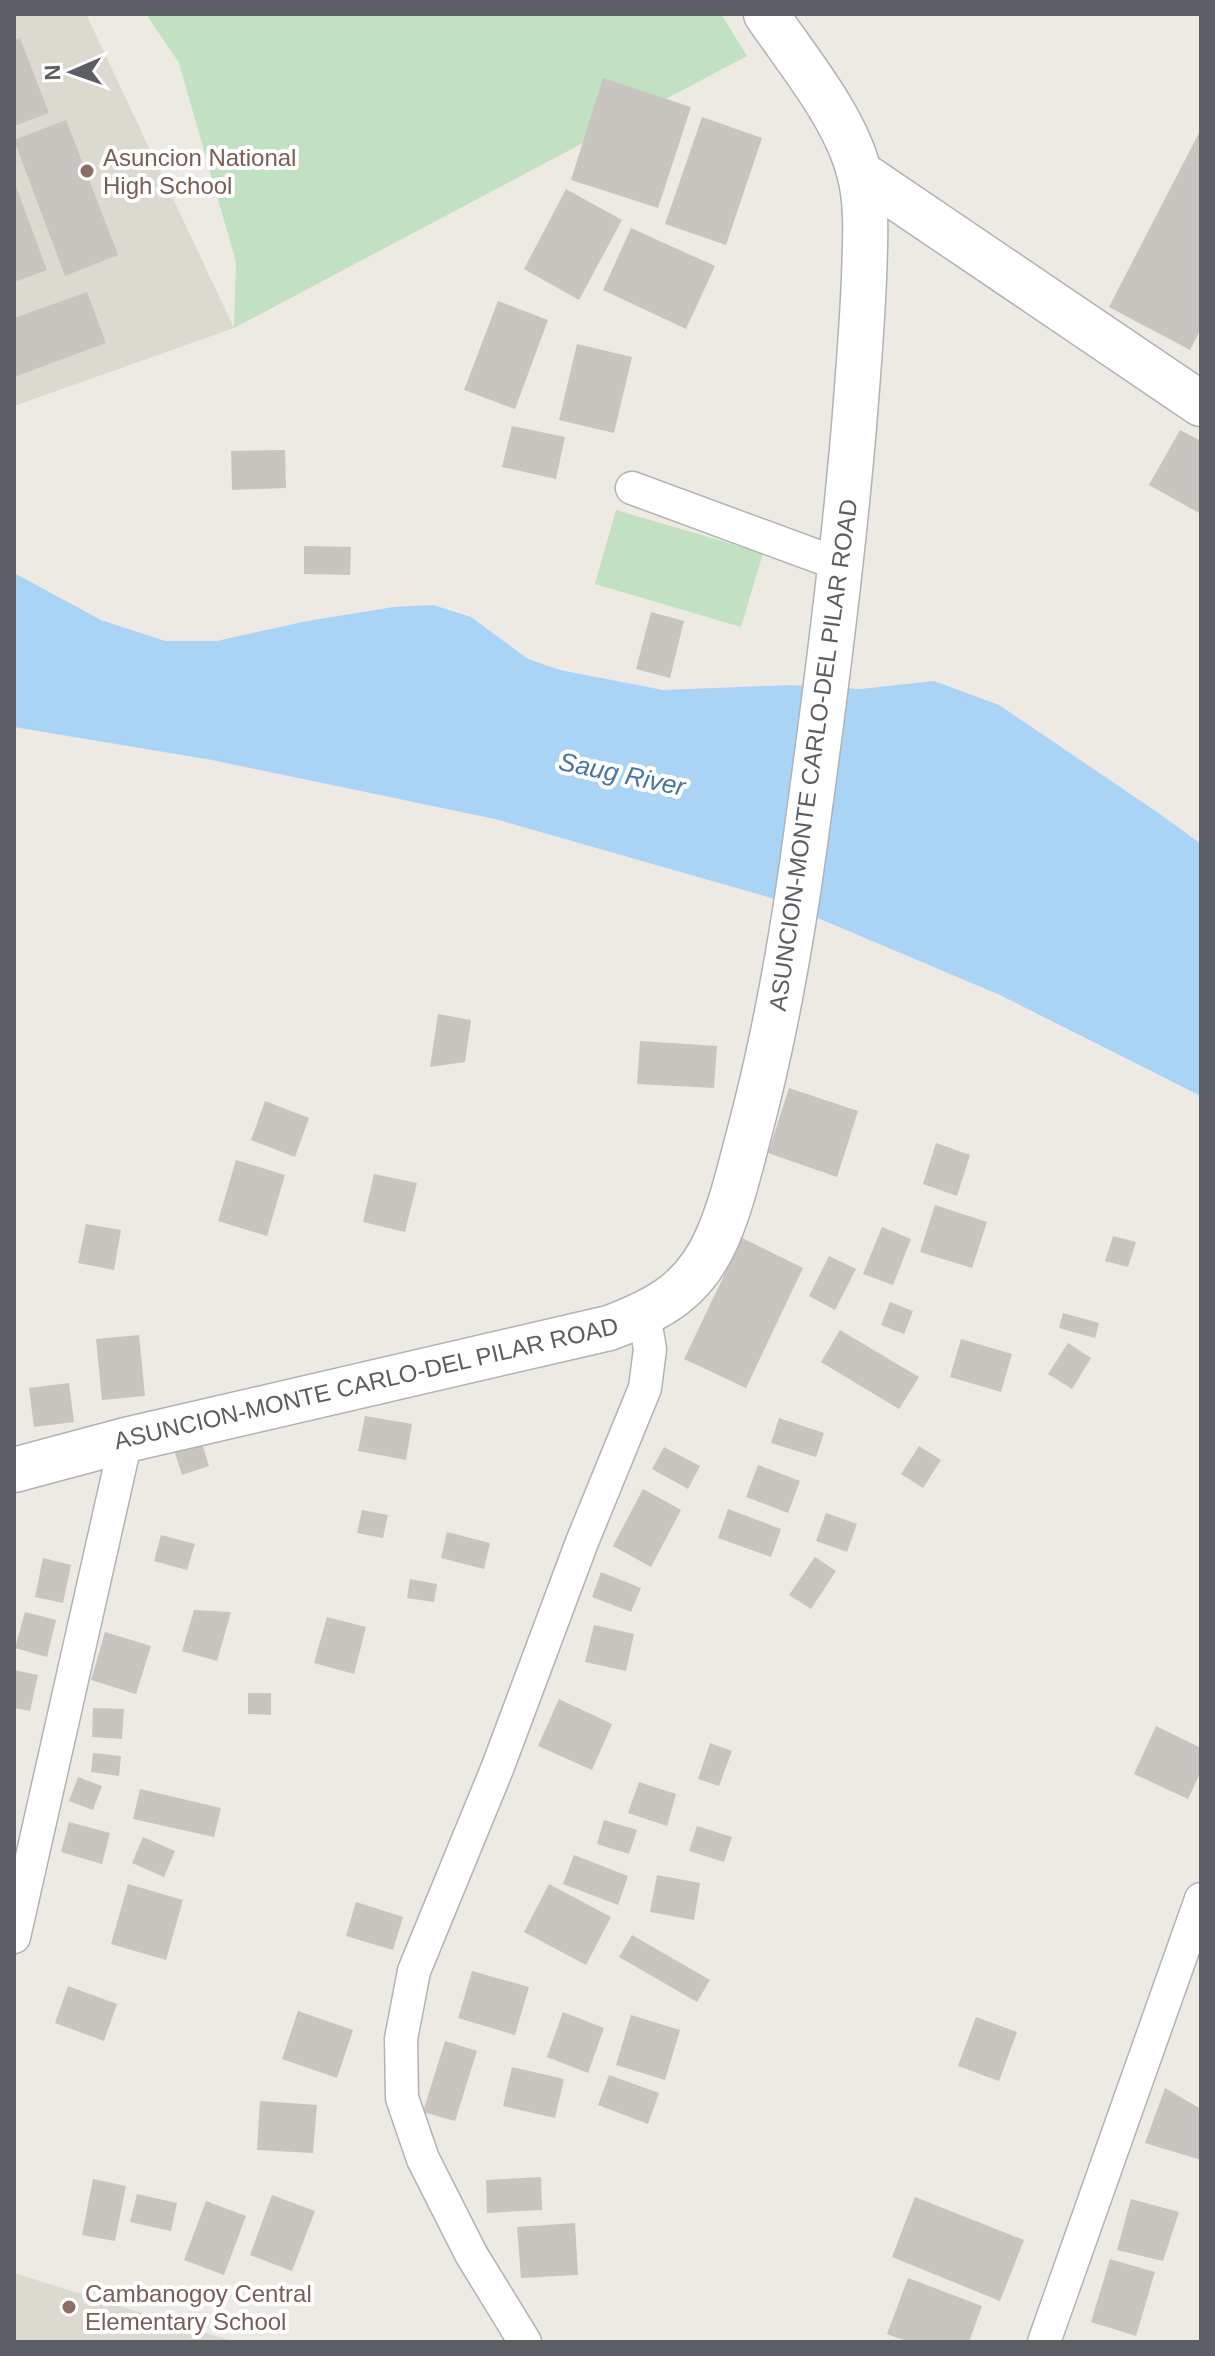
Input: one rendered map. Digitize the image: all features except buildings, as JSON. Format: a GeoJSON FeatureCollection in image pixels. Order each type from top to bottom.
{"type":"FeatureCollection","features":[{"type":"Feature","properties":{"kind":"street","name":"ASUNCION-MONTE CARLO-DEL PILAR ROAD"},"geometry":{"type":"LineString","coordinates":[[14,1470],[126,1440],[609,1328],[644,1315],[674,1297],[697,1272],[718,1237],[734,1190],[774,1035],[793,941],[841,565],[863,309],[866,236],[860,173],[848,141],[766,14]]}},
{"type":"Feature","properties":{"kind":"street"},"geometry":{"type":"LineString","coordinates":[[860,173],[1201,404]]}},
{"type":"Feature","properties":{"kind":"street"},"geometry":{"type":"LineString","coordinates":[[632,488],[841,565]]}},
{"type":"Feature","properties":{"kind":"street"},"geometry":{"type":"LineString","coordinates":[[525,2342],[471,2254],[423,2159],[402,2098],[401,2039],[414,1971],[497,1769],[582,1542],[645,1388],[650,1349],[644,1315]]}},
{"type":"Feature","properties":{"kind":"street"},"geometry":{"type":"LineString","coordinates":[[14,1937],[126,1440]]}},
{"type":"Feature","properties":{"kind":"street"},"geometry":{"type":"LineString","coordinates":[[1044,2342],[1201,1899]]}},
{"type":"Feature","properties":{"kind":"shaded area","name":"Asuncion National High School"},"geometry":{"type":"Polygon","coordinates":[[[14,14],[86,14],[234,328],[14,406],[14,14]]]}},
{"type":"Feature","properties":{"kind":"shaded area","name":"Cambanogoy Central Elementary School"},"geometry":{"type":"Polygon","coordinates":[[[14,2273],[235,2342],[14,2342],[14,2273]]]}},
{"type":"Feature","properties":{"kind":"green space"},"geometry":{"type":"Polygon","coordinates":[[[146,14],[721,14],[747,56],[234,328],[236,262],[179,63],[146,14]]]}},
{"type":"Feature","properties":{"kind":"green space"},"geometry":{"type":"Polygon","coordinates":[[[616,510],[763,553],[741,627],[595,584],[616,510]]]}},
{"type":"Feature","properties":{"kind":"water","name":"Saug River"},"geometry":{"type":"Polygon","coordinates":[[[14,573],[101,620],[165,641],[217,641],[307,621],[394,607],[433,605],[471,617],[528,659],[560,670],[663,690],[791,685],[860,689],[934,681],[999,705],[1201,844],[1201,1096],[1000,995],[768,897],[495,819],[212,760],[14,727],[14,573]]]}},
{"type":"Feature","properties":{"kind":"place","name":"Asuncion National High School"},"geometry":{"type":"Point","coordinates":[87,171]}},
{"type":"Feature","properties":{"kind":"place","name":"Cambanogoy Central Elementary School"},"geometry":{"type":"Point","coordinates":[69,2307]}}]}
